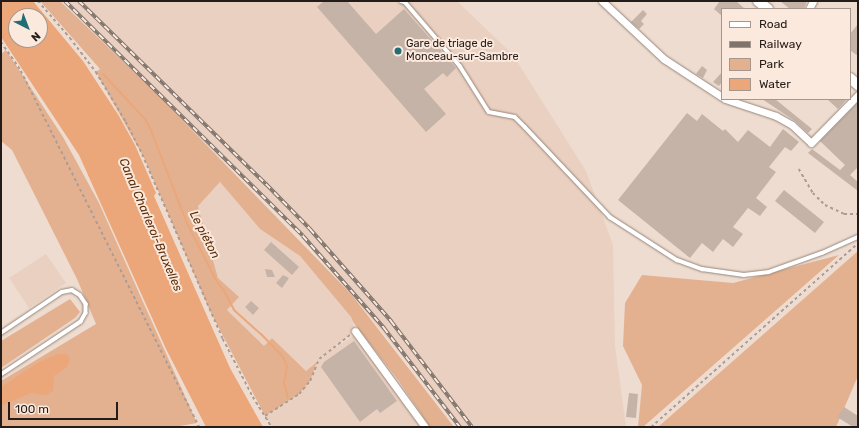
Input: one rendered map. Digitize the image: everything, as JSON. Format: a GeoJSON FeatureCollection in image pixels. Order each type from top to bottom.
{"type":"FeatureCollection","features":[{"type":"Feature","properties":{"kind":"main road"},"geometry":{"type":"LineString","coordinates":[[758,1],[767,8]]}},
{"type":"Feature","properties":{"kind":"street"},"geometry":{"type":"LineString","coordinates":[[602,1],[664,59],[721,96]]}},
{"type":"Feature","properties":{"kind":"street"},"geometry":{"type":"LineString","coordinates":[[728,100],[776,116],[792,125],[811,143],[858,95]]}},
{"type":"Feature","properties":{"kind":"street"},"geometry":{"type":"LineString","coordinates":[[355,331],[425,427]]}},
{"type":"Feature","properties":{"kind":"lane"},"geometry":{"type":"LineString","coordinates":[[401,1],[405,2],[460,66],[489,112],[514,117],[610,217],[677,260],[702,269],[744,275],[769,272],[822,253],[858,237]]}},
{"type":"Feature","properties":{"kind":"lane"},"geometry":{"type":"LineString","coordinates":[[1,333],[62,292],[72,290],[80,295],[86,304],[86,313],[81,322],[1,375]]}},
{"type":"Feature","properties":{"kind":"path"},"geometry":{"type":"LineString","coordinates":[[38,1],[70,38],[96,72],[126,122],[142,153],[223,339],[253,397],[272,427]]}},
{"type":"Feature","properties":{"kind":"path"},"geometry":{"type":"LineString","coordinates":[[1,42],[21,71],[199,427]]}},
{"type":"Feature","properties":{"kind":"path"},"geometry":{"type":"LineString","coordinates":[[799,169],[813,193],[825,205],[844,214],[858,214]]}},
{"type":"Feature","properties":{"kind":"path"},"geometry":{"type":"LineString","coordinates":[[651,427],[858,243]]}},
{"type":"Feature","properties":{"kind":"path"},"geometry":{"type":"LineString","coordinates":[[265,416],[299,394],[310,381],[319,359],[355,331]]}},
{"type":"Feature","properties":{"kind":"shaded area"},"geometry":{"type":"Polygon","coordinates":[[[67,1],[457,1],[513,55],[586,171],[613,245],[615,346],[626,427],[459,427],[453,417],[303,236],[67,1]]]}},
{"type":"Feature","properties":{"kind":"shaded area"},"geometry":{"type":"Polygon","coordinates":[[[220,182],[260,229],[300,256],[351,317],[355,331],[331,350],[357,334],[420,427],[273,427],[265,416],[299,394],[317,363],[306,371],[272,338],[264,346],[227,310],[238,297],[218,278],[198,205],[220,182]]]}},
{"type":"Feature","properties":{"kind":"shaded area"},"geometry":{"type":"Polygon","coordinates":[[[46,254],[66,283],[29,308],[9,278],[46,254]]]}},
{"type":"Feature","properties":{"kind":"green space"},"geometry":{"type":"Polygon","coordinates":[[[40,1],[60,1],[160,97],[351,294],[454,427],[430,427],[398,380],[353,322],[351,317],[300,256],[260,229],[220,182],[198,206],[218,278],[239,297],[227,310],[264,346],[272,338],[306,371],[317,362],[310,381],[299,394],[265,416],[210,311],[144,158],[96,72],[100,69],[48,10],[48,8],[46,8],[40,1]]]}},
{"type":"Feature","properties":{"kind":"green space"},"geometry":{"type":"Polygon","coordinates":[[[6,50],[63,137],[99,203],[197,423],[174,427],[1,427],[1,381],[96,324],[77,279],[12,150],[1,141],[1,54],[6,50]]]}},
{"type":"Feature","properties":{"kind":"green space"},"geometry":{"type":"Polygon","coordinates":[[[858,251],[858,376],[836,427],[658,427],[858,251]]]}},
{"type":"Feature","properties":{"kind":"green space"},"geometry":{"type":"Polygon","coordinates":[[[839,255],[643,427],[638,427],[642,385],[623,346],[625,303],[642,275],[733,283],[839,255]]]}},
{"type":"Feature","properties":{"kind":"green space"},"geometry":{"type":"Polygon","coordinates":[[[70,299],[80,312],[75,318],[1,368],[1,341],[70,299]]]}},
{"type":"Feature","properties":{"kind":"water"},"geometry":{"type":"Polygon","coordinates":[[[1,1],[33,1],[39,8],[8,8],[8,48],[1,37],[1,1]]]}},
{"type":"Feature","properties":{"kind":"water","name":"Canal Charleroi-Bruxelles"},"geometry":{"type":"Polygon","coordinates":[[[48,19],[83,61],[119,116],[135,145],[156,193],[154,196],[230,368],[263,427],[206,427],[166,349],[79,155],[8,48],[48,48],[48,19]]]}},
{"type":"Feature","properties":{"kind":"water"},"geometry":{"type":"Polygon","coordinates":[[[58,354],[67,354],[70,359],[66,368],[54,376],[53,391],[46,395],[31,393],[1,406],[1,387],[39,362],[58,354]]]}},
{"type":"Feature","properties":{"kind":"building","name":"Gare de triage de Monceau-sur-Sambre"},"geometry":{"type":"Polygon","coordinates":[[[324,1],[347,1],[376,34],[404,9],[456,68],[447,77],[443,73],[424,89],[446,114],[426,132],[317,7],[324,1]]]}},
{"type":"Feature","properties":{"kind":"building"},"geometry":{"type":"Polygon","coordinates":[[[720,1],[736,1],[744,8],[721,8],[721,15],[714,9],[720,1]]]}},
{"type":"Feature","properties":{"kind":"building"},"geometry":{"type":"Polygon","coordinates":[[[780,1],[807,1],[804,8],[789,8],[780,1]]]}},
{"type":"Feature","properties":{"kind":"building"},"geometry":{"type":"Polygon","coordinates":[[[643,10],[647,14],[641,21],[644,24],[639,29],[631,22],[643,10]]]}},
{"type":"Feature","properties":{"kind":"building"},"geometry":{"type":"Polygon","coordinates":[[[858,24],[858,56],[851,51],[851,33],[858,24]]]}},
{"type":"Feature","properties":{"kind":"building"},"geometry":{"type":"Polygon","coordinates":[[[702,66],[707,70],[703,78],[696,74],[702,66]]]}},
{"type":"Feature","properties":{"kind":"building"},"geometry":{"type":"Polygon","coordinates":[[[721,73],[721,83],[719,86],[713,82],[721,73]]]}},
{"type":"Feature","properties":{"kind":"building"},"geometry":{"type":"Polygon","coordinates":[[[764,100],[776,100],[812,129],[808,133],[795,121],[764,100]]]}},
{"type":"Feature","properties":{"kind":"building"},"geometry":{"type":"Polygon","coordinates":[[[828,100],[846,100],[838,109],[828,100]]]}},
{"type":"Feature","properties":{"kind":"building"},"geometry":{"type":"Polygon","coordinates":[[[858,102],[858,167],[850,175],[858,182],[858,191],[808,153],[812,149],[840,170],[845,165],[820,141],[858,102]]]}},
{"type":"Feature","properties":{"kind":"building"},"geometry":{"type":"Polygon","coordinates":[[[687,113],[697,121],[702,114],[723,131],[725,129],[738,142],[748,130],[770,147],[783,129],[799,142],[791,151],[785,147],[769,167],[776,172],[756,198],[767,207],[760,216],[748,208],[733,227],[743,234],[733,247],[723,239],[713,252],[702,243],[690,258],[618,200],[687,113]]]}},
{"type":"Feature","properties":{"kind":"building"},"geometry":{"type":"Polygon","coordinates":[[[784,190],[824,222],[815,233],[775,201],[784,190]]]}},
{"type":"Feature","properties":{"kind":"building"},"geometry":{"type":"Polygon","coordinates":[[[271,242],[299,267],[292,275],[264,250],[271,242]]]}},
{"type":"Feature","properties":{"kind":"building"},"geometry":{"type":"Polygon","coordinates":[[[265,269],[272,270],[275,277],[267,277],[265,269]]]}},
{"type":"Feature","properties":{"kind":"building"},"geometry":{"type":"Polygon","coordinates":[[[283,275],[289,278],[282,288],[276,283],[283,275]]]}},
{"type":"Feature","properties":{"kind":"building"},"geometry":{"type":"Polygon","coordinates":[[[251,301],[259,308],[253,315],[245,307],[251,301]]]}},
{"type":"Feature","properties":{"kind":"building"},"geometry":{"type":"Polygon","coordinates":[[[354,341],[397,401],[380,413],[377,409],[360,422],[321,367],[324,362],[354,341]]]}},
{"type":"Feature","properties":{"kind":"building"},"geometry":{"type":"Polygon","coordinates":[[[629,393],[638,394],[636,418],[626,417],[629,393]]]}},
{"type":"Feature","properties":{"kind":"building"},"geometry":{"type":"Polygon","coordinates":[[[844,407],[858,416],[858,427],[853,427],[837,417],[844,407]]]}},
{"type":"Feature","properties":{"kind":"waterway","name":"Le piéton"},"geometry":{"type":"LineString","coordinates":[[103,74],[145,119],[150,128],[186,221],[217,282],[224,291],[234,310],[261,334],[283,357],[287,366],[284,383],[288,398]]}},
{"type":"Feature","properties":{"kind":"railway"},"geometry":{"type":"LineString","coordinates":[[65,1],[303,236],[384,328],[460,427]]}},
{"type":"Feature","properties":{"kind":"railway"},"geometry":{"type":"LineString","coordinates":[[79,1],[310,229],[391,321],[472,427]]}},
{"type":"Feature","properties":{"kind":"place","name":"Gare de triage de Monceau-sur-Sambre"},"geometry":{"type":"Point","coordinates":[398,51]}}]}
